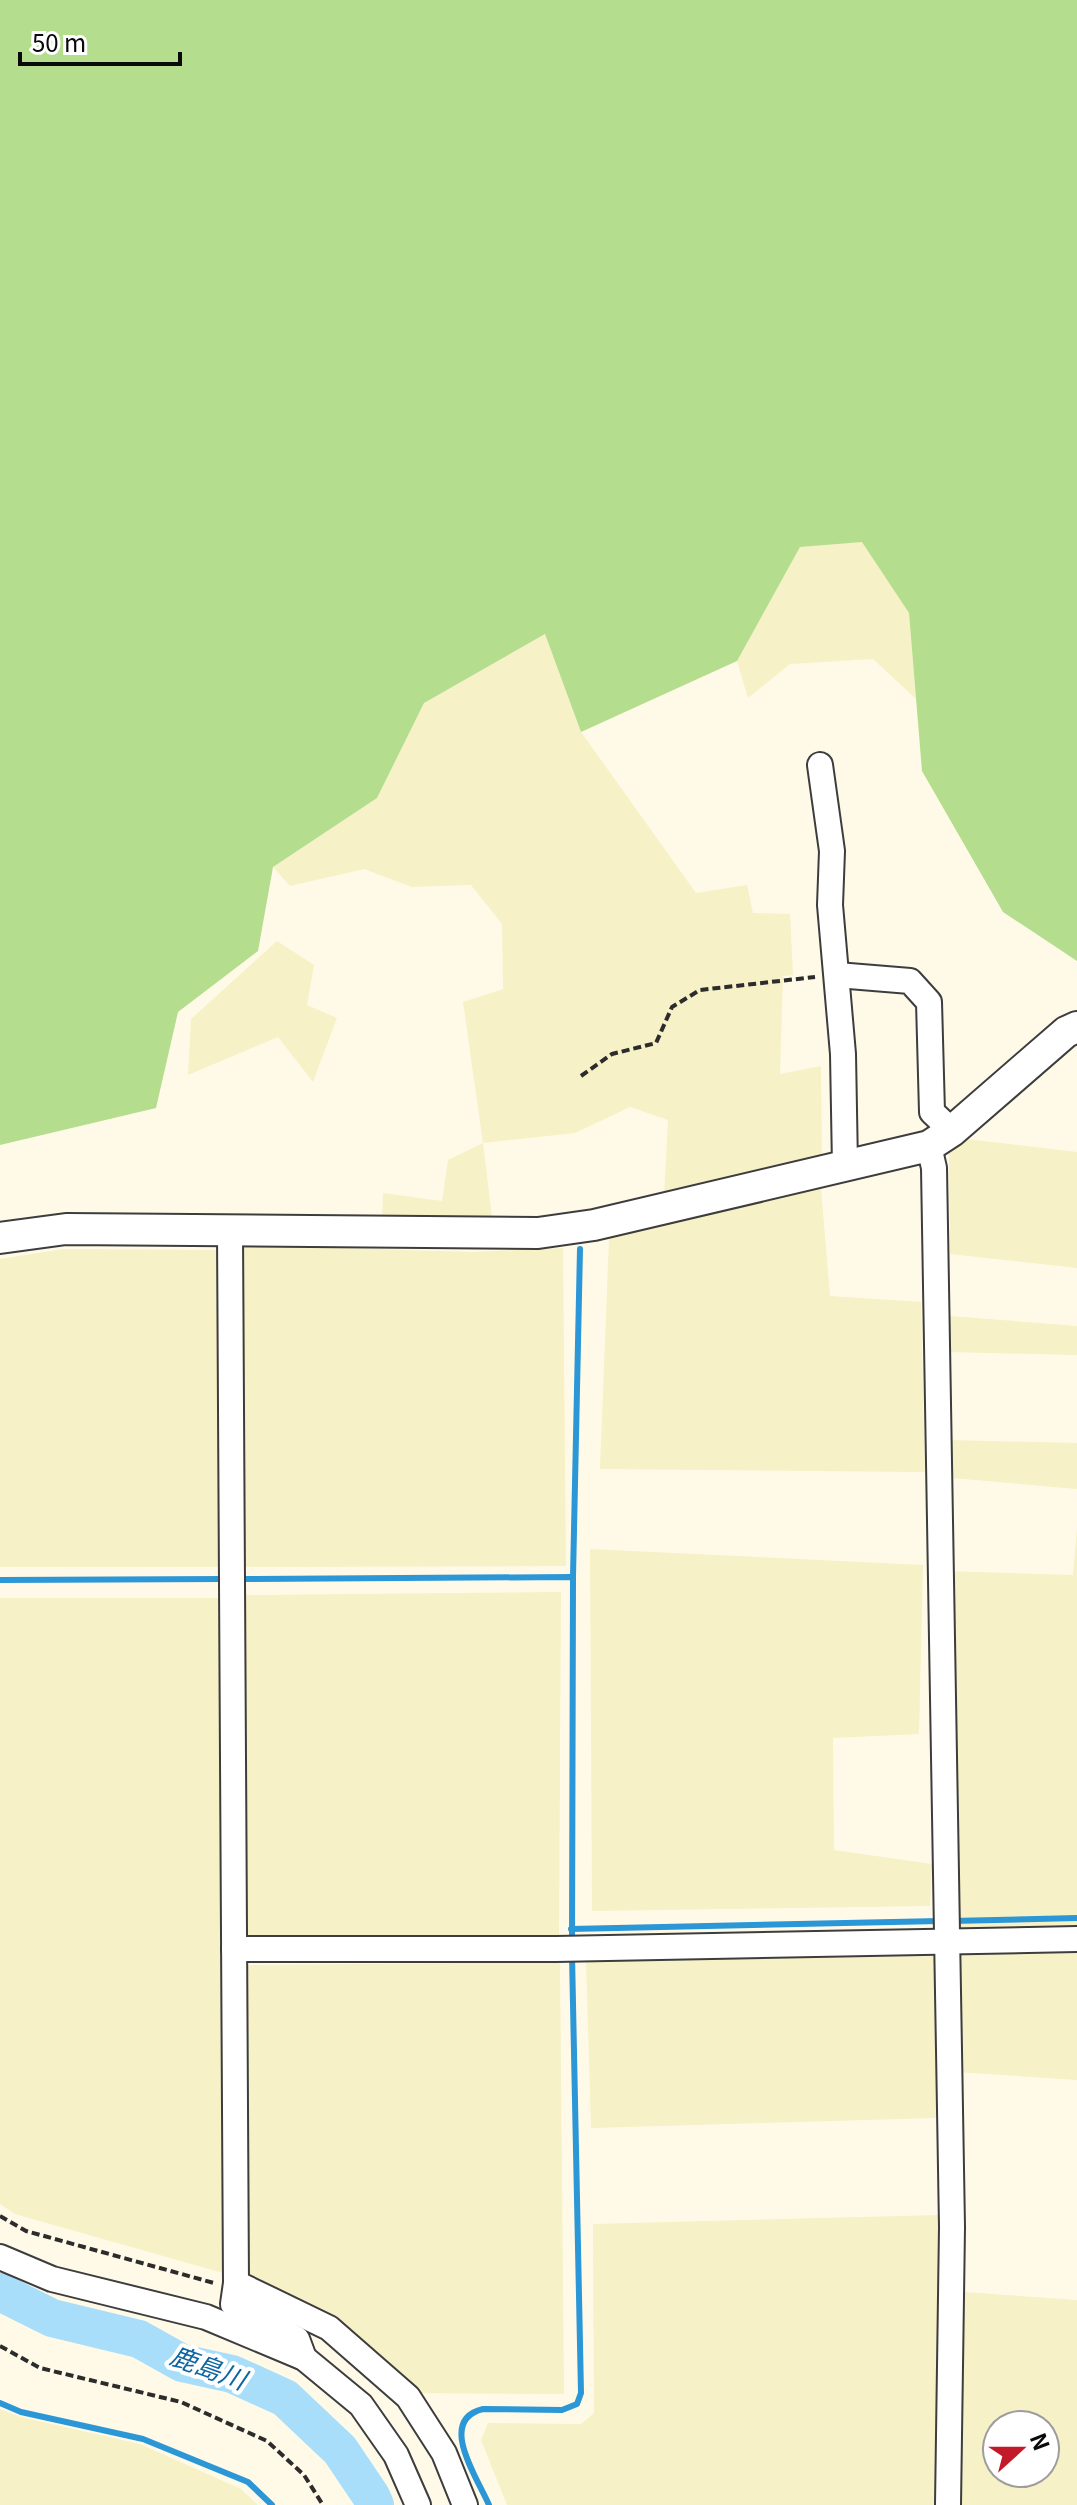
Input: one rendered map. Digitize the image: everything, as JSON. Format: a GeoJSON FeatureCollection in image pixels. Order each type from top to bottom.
{"type":"FeatureCollection","features":[{"type":"Feature","properties":{"kind":"street"},"geometry":{"type":"LineString","coordinates":[[820,765],[832,851],[830,905],[843,1054],[845,1166]]}},
{"type":"Feature","properties":{"kind":"street"},"geometry":{"type":"LineString","coordinates":[[837,975],[910,981],[929,1002],[932,1112],[940,1139],[934,1168],[952,2227],[948,2505]]}},
{"type":"Feature","properties":{"kind":"street"},"geometry":{"type":"LineString","coordinates":[[0,1238],[66,1229],[538,1233],[594,1225],[845,1166],[940,1139],[1066,1032],[1077,1027]]}},
{"type":"Feature","properties":{"kind":"street"},"geometry":{"type":"LineString","coordinates":[[230,1232],[236,2283],[233,2304],[297,2339],[304,2358]]}},
{"type":"Feature","properties":{"kind":"street"},"geometry":{"type":"LineString","coordinates":[[234,1949],[556,1949],[946,1927],[1077,1939]]}},
{"type":"Feature","properties":{"kind":"street"},"geometry":{"type":"LineString","coordinates":[[0,2257],[52,2279],[206,2317],[304,2358],[361,2405],[396,2455],[418,2505]]}},
{"type":"Feature","properties":{"kind":"street"},"geometry":{"type":"LineString","coordinates":[[236,2283],[329,2328],[408,2397],[444,2453],[465,2505]]}},
{"type":"Feature","properties":{"kind":"path"},"geometry":{"type":"LineString","coordinates":[[581,1076],[612,1054],[656,1043],[672,1007],[700,990],[837,975]]}},
{"type":"Feature","properties":{"kind":"path"},"geometry":{"type":"LineString","coordinates":[[0,2216],[26,2231],[213,2283],[236,2283]]}},
{"type":"Feature","properties":{"kind":"path"},"geometry":{"type":"LineString","coordinates":[[0,2346],[40,2368],[181,2402],[267,2441],[304,2475],[323,2505]]}},
{"type":"Feature","properties":{"kind":"shaded area"},"geometry":{"type":"Polygon","coordinates":[[[862,541],[909,613],[916,699],[873,659],[790,664],[748,698],[737,661],[800,547],[862,541]]]}},
{"type":"Feature","properties":{"kind":"shaded area"},"geometry":{"type":"Polygon","coordinates":[[[545,634],[581,732],[696,893],[747,885],[753,913],[790,914],[793,975],[783,976],[780,1074],[821,1066],[822,1160],[664,1196],[668,1120],[630,1107],[575,1133],[483,1143],[463,1002],[503,989],[502,924],[471,885],[412,887],[364,869],[290,886],[273,867],[377,798],[424,703],[545,634]]]}},
{"type":"Feature","properties":{"kind":"shaded area"},"geometry":{"type":"Polygon","coordinates":[[[277,941],[314,965],[307,1005],[337,1018],[313,1082],[278,1037],[188,1075],[191,1019],[277,941]]]}},
{"type":"Feature","properties":{"kind":"shaded area"},"geometry":{"type":"Polygon","coordinates":[[[966,1139],[1077,1152],[1077,1268],[950,1254],[949,1152],[966,1139]]]}},
{"type":"Feature","properties":{"kind":"shaded area"},"geometry":{"type":"Polygon","coordinates":[[[483,1143],[493,1225],[382,1226],[383,1193],[442,1201],[448,1160],[483,1143]]]}},
{"type":"Feature","properties":{"kind":"shaded area"},"geometry":{"type":"Polygon","coordinates":[[[821,1188],[830,1296],[921,1302],[925,1472],[600,1469],[609,1238],[821,1188]]]}},
{"type":"Feature","properties":{"kind":"shaded area"},"geometry":{"type":"Polygon","coordinates":[[[242,1245],[472,1252],[563,1248],[566,1566],[242,1567],[242,1245]]]}},
{"type":"Feature","properties":{"kind":"shaded area"},"geometry":{"type":"Polygon","coordinates":[[[63,1249],[219,1250],[220,1567],[0,1567],[0,1259],[63,1249]]]}},
{"type":"Feature","properties":{"kind":"shaded area"},"geometry":{"type":"Polygon","coordinates":[[[950,1316],[1077,1326],[1077,1355],[948,1352],[950,1316]]]}},
{"type":"Feature","properties":{"kind":"shaded area"},"geometry":{"type":"Polygon","coordinates":[[[947,1440],[1077,1443],[1077,1489],[952,1478],[947,1440]]]}},
{"type":"Feature","properties":{"kind":"shaded area"},"geometry":{"type":"Polygon","coordinates":[[[1077,1527],[1077,2080],[956,2072],[945,1571],[1073,1575],[1077,1527]]]}},
{"type":"Feature","properties":{"kind":"shaded area"},"geometry":{"type":"Polygon","coordinates":[[[590,1549],[923,1565],[919,1734],[833,1738],[834,1850],[932,1864],[930,1906],[592,1911],[590,1549]]]}},
{"type":"Feature","properties":{"kind":"shaded area"},"geometry":{"type":"Polygon","coordinates":[[[561,1592],[559,1935],[244,1937],[242,1595],[561,1592]]]}},
{"type":"Feature","properties":{"kind":"shaded area"},"geometry":{"type":"Polygon","coordinates":[[[0,1598],[223,1598],[223,2273],[15,2214],[0,2204],[0,1598]]]}},
{"type":"Feature","properties":{"kind":"shaded area"},"geometry":{"type":"Polygon","coordinates":[[[934,1956],[936,2118],[591,2128],[586,1960],[934,1956]]]}},
{"type":"Feature","properties":{"kind":"shaded area"},"geometry":{"type":"Polygon","coordinates":[[[560,1962],[564,2394],[410,2393],[246,2282],[244,1965],[560,1962]]]}},
{"type":"Feature","properties":{"kind":"shaded area"},"geometry":{"type":"Polygon","coordinates":[[[940,2215],[938,2505],[507,2505],[481,2440],[488,2423],[581,2424],[594,2413],[593,2224],[940,2215]]]}},
{"type":"Feature","properties":{"kind":"shaded area"},"geometry":{"type":"Polygon","coordinates":[[[963,2292],[1077,2300],[1077,2505],[959,2505],[963,2292]]]}},
{"type":"Feature","properties":{"kind":"shaded area"},"geometry":{"type":"Polygon","coordinates":[[[0,2409],[21,2417],[140,2444],[241,2489],[258,2505],[0,2505],[0,2409]]]}},
{"type":"Feature","properties":{"kind":"green space"},"geometry":{"type":"Polygon","coordinates":[[[0,0],[1077,0],[1077,961],[1003,912],[922,771],[909,613],[862,542],[800,547],[737,661],[581,732],[545,634],[424,703],[377,798],[273,867],[258,951],[178,1012],[156,1108],[0,1145],[0,0]]]}},
{"type":"Feature","properties":{"kind":"waterway"},"geometry":{"type":"LineString","coordinates":[[573,1577],[580,1249]]}},
{"type":"Feature","properties":{"kind":"waterway"},"geometry":{"type":"LineString","coordinates":[[236,1579],[573,1577],[572,1944]]}},
{"type":"Feature","properties":{"kind":"waterway"},"geometry":{"type":"LineString","coordinates":[[0,1580],[224,1579]]}},
{"type":"Feature","properties":{"kind":"waterway"},"geometry":{"type":"LineString","coordinates":[[951,1921],[1077,1918]]}},
{"type":"Feature","properties":{"kind":"waterway"},"geometry":{"type":"LineString","coordinates":[[571,1929],[940,1921]]}},
{"type":"Feature","properties":{"kind":"waterway"},"geometry":{"type":"LineString","coordinates":[[489,2505],[464,2451],[463,2425],[470,2415],[483,2409],[562,2410],[577,2404],[581,2393],[572,1955]]}},
{"type":"Feature","properties":{"kind":"waterway","name":"鹿島川"},"geometry":{"type":"LineString","coordinates":[[0,2292],[52,2318],[139,2339],[182,2363],[232,2374],[285,2398],[340,2450],[375,2505]]}},
{"type":"Feature","properties":{"kind":"waterway"},"geometry":{"type":"LineString","coordinates":[[0,2403],[21,2412],[143,2439],[248,2482],[272,2505]]}}]}
